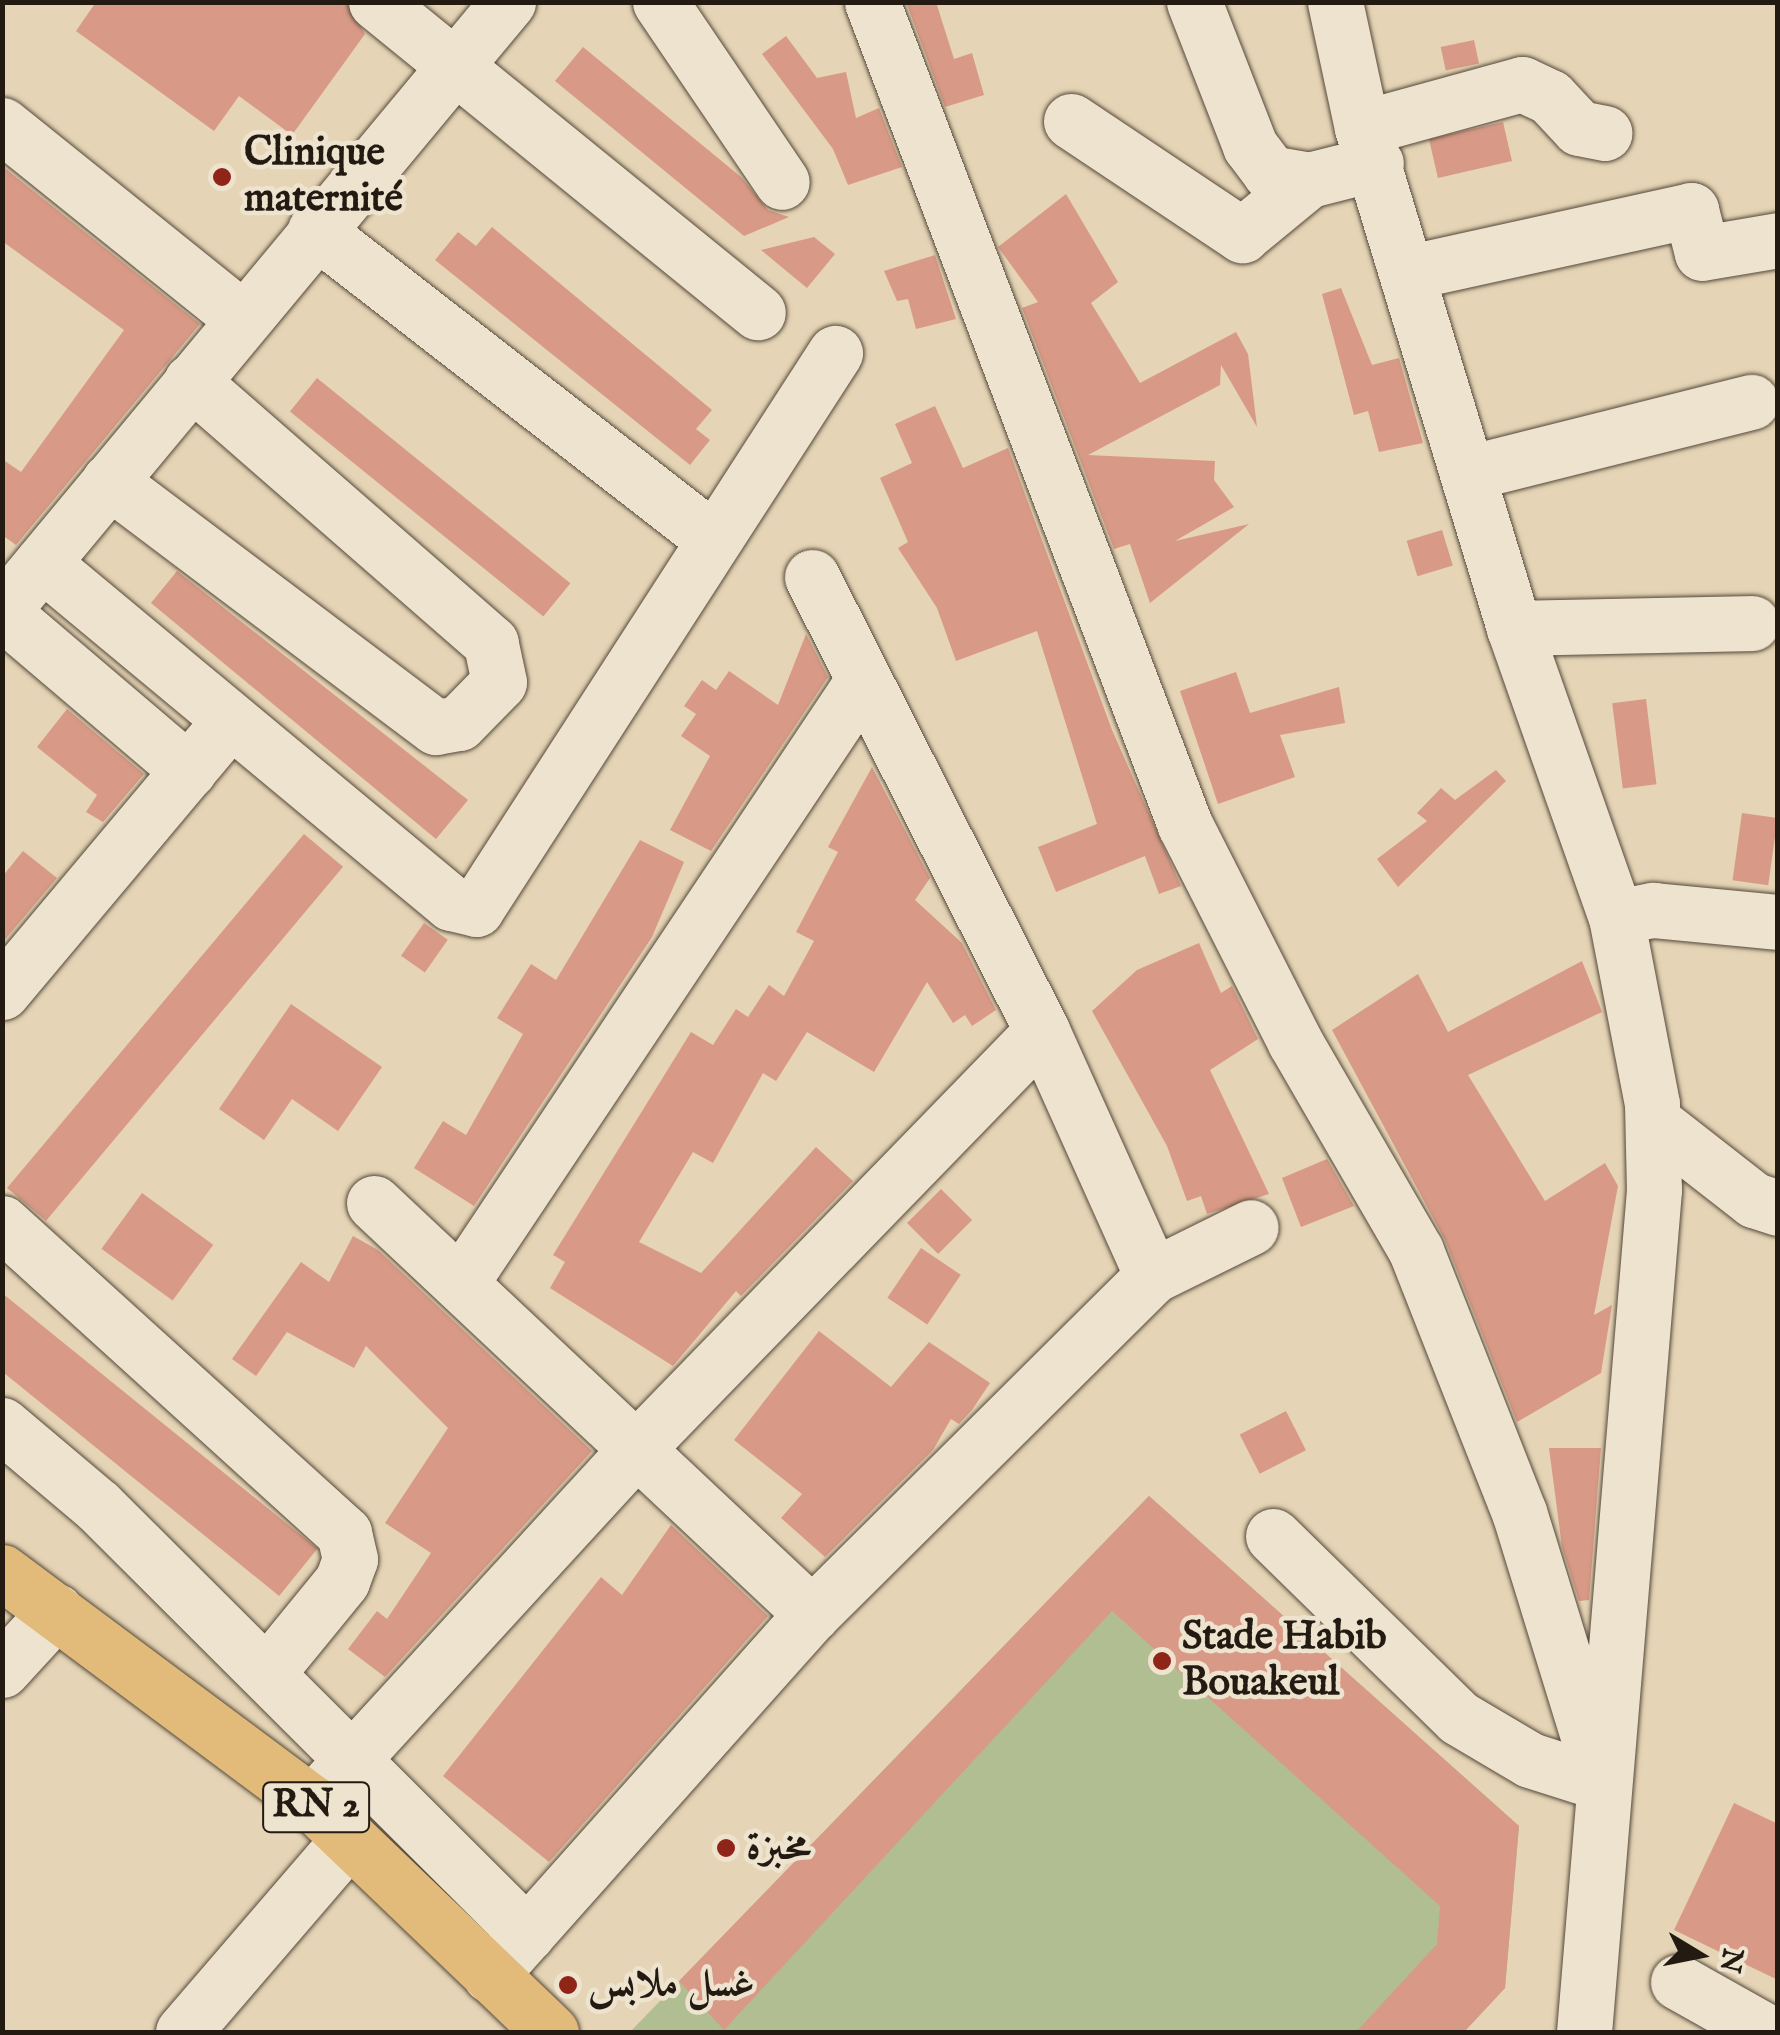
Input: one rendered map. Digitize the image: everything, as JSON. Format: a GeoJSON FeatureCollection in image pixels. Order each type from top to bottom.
{"type":"FeatureCollection","features":[{"type":"Feature","properties":{"kind":"highway","name":"RN 2"},"geometry":{"type":"LineString","coordinates":[[2,1555],[56,1611]]}},
{"type":"Feature","properties":{"kind":"highway","name":"RN 2"},"geometry":{"type":"LineString","coordinates":[[2,1572],[330,1821],[551,2032]]}},
{"type":"Feature","properties":{"kind":"street"},"geometry":{"type":"LineString","coordinates":[[376,2],[758,312]]}},
{"type":"Feature","properties":{"kind":"street"},"geometry":{"type":"LineString","coordinates":[[189,771],[2,612],[452,63],[508,2]]}},
{"type":"Feature","properties":{"kind":"street"},"geometry":{"type":"LineString","coordinates":[[660,2],[782,182]]}},
{"type":"Feature","properties":{"kind":"street"},"geometry":{"type":"LineString","coordinates":[[872,2],[1185,824],[1295,1042],[1416,1251],[1520,1512],[1602,1782]]}},
{"type":"Feature","properties":{"kind":"street"},"geometry":{"type":"LineString","coordinates":[[1194,2],[1257,161],[1270,173],[1309,180]]}},
{"type":"Feature","properties":{"kind":"street"},"geometry":{"type":"LineString","coordinates":[[1341,4],[1369,146],[1472,472],[1514,628],[1616,917],[1654,1122],[1584,2032]]}},
{"type":"Feature","properties":{"kind":"street"},"geometry":{"type":"LineString","coordinates":[[1071,122],[1242,235],[1309,180],[1369,146],[1522,84],[1550,98],[1579,128],[1604,134]]}},
{"type":"Feature","properties":{"kind":"street"},"geometry":{"type":"LineString","coordinates":[[2,124],[242,318]]}},
{"type":"Feature","properties":{"kind":"street"},"geometry":{"type":"LineString","coordinates":[[1410,272],[1691,210],[1702,254],[1778,240]]}},
{"type":"Feature","properties":{"kind":"street"},"geometry":{"type":"LineString","coordinates":[[315,230],[713,539]]}},
{"type":"Feature","properties":{"kind":"street"},"geometry":{"type":"LineString","coordinates":[[42,563],[451,904],[476,909],[835,353]]}},
{"type":"Feature","properties":{"kind":"street"},"geometry":{"type":"LineString","coordinates":[[109,480],[436,727],[459,723],[499,682],[490,643],[191,381]]}},
{"type":"Feature","properties":{"kind":"street"},"geometry":{"type":"LineString","coordinates":[[1472,472],[1751,402]]}},
{"type":"Feature","properties":{"kind":"street"},"geometry":{"type":"LineString","coordinates":[[812,577],[1042,1032],[1152,1276]]}},
{"type":"Feature","properties":{"kind":"street"},"geometry":{"type":"LineString","coordinates":[[1514,628],[1752,623]]}},
{"type":"Feature","properties":{"kind":"street"},"geometry":{"type":"LineString","coordinates":[[462,1281],[862,682]]}},
{"type":"Feature","properties":{"kind":"street"},"geometry":{"type":"LineString","coordinates":[[2,992],[229,722]]}},
{"type":"Feature","properties":{"kind":"street"},"geometry":{"type":"LineString","coordinates":[[1616,917],[1653,910],[1778,922]]}},
{"type":"Feature","properties":{"kind":"street"},"geometry":{"type":"LineString","coordinates":[[182,2032],[330,1821],[356,1761],[635,1450],[1042,1032]]}},
{"type":"Feature","properties":{"kind":"street"},"geometry":{"type":"LineString","coordinates":[[1654,1122],[1754,1200],[1778,1208]]}},
{"type":"Feature","properties":{"kind":"street"},"geometry":{"type":"LineString","coordinates":[[374,1204],[462,1281],[635,1450],[812,1614]]}},
{"type":"Feature","properties":{"kind":"street"},"geometry":{"type":"LineString","coordinates":[[2,1224],[344,1533],[350,1559],[342,1580],[268,1674]]}},
{"type":"Feature","properties":{"kind":"street"},"geometry":{"type":"LineString","coordinates":[[490,1976],[812,1614],[1152,1276],[1251,1227]]}},
{"type":"Feature","properties":{"kind":"street"},"geometry":{"type":"LineString","coordinates":[[2,1426],[98,1506],[527,1934]]}},
{"type":"Feature","properties":{"kind":"street"},"geometry":{"type":"LineString","coordinates":[[1273,1536],[1459,1718],[1530,1760],[1602,1782]]}},
{"type":"Feature","properties":{"kind":"street"},"geometry":{"type":"LineString","coordinates":[[2,1670],[56,1611]]}},
{"type":"Feature","properties":{"kind":"street"},"geometry":{"type":"LineString","coordinates":[[1678,1982],[1767,2032]]}},
{"type":"Feature","properties":{"kind":"green space","name":"Stade Habib Bouakeul"},"geometry":{"type":"Polygon","coordinates":[[[1149,1496],[1519,1826],[1505,1988],[1464,2032],[630,2032],[1149,1496]]]}},
{"type":"Feature","properties":{"kind":"building"},"geometry":{"type":"Polygon","coordinates":[[[96,2],[346,2],[365,34],[292,135],[239,96],[214,131],[76,31],[96,2]]]}},
{"type":"Feature","properties":{"kind":"building"},"geometry":{"type":"Polygon","coordinates":[[[906,2],[936,2],[954,59],[972,53],[984,95],[945,107],[906,2]]]}},
{"type":"Feature","properties":{"kind":"building"},"geometry":{"type":"Polygon","coordinates":[[[786,36],[817,78],[846,72],[856,118],[879,108],[902,167],[848,185],[833,149],[762,54],[786,36]]]}},
{"type":"Feature","properties":{"kind":"building"},"geometry":{"type":"Polygon","coordinates":[[[1474,40],[1479,63],[1446,71],[1441,47],[1474,40]]]}},
{"type":"Feature","properties":{"kind":"building"},"geometry":{"type":"Polygon","coordinates":[[[583,47],[741,177],[768,210],[789,217],[744,236],[555,81],[583,47]]]}},
{"type":"Feature","properties":{"kind":"building"},"geometry":{"type":"Polygon","coordinates":[[[1503,122],[1512,161],[1438,178],[1429,139],[1503,122]]]}},
{"type":"Feature","properties":{"kind":"building"},"geometry":{"type":"Polygon","coordinates":[[[2,166],[200,324],[16,545],[2,535],[2,459],[21,472],[124,330],[2,241],[2,166]]]}},
{"type":"Feature","properties":{"kind":"building"},"geometry":{"type":"Polygon","coordinates":[[[1066,194],[1118,282],[1091,303],[1140,383],[1236,332],[1248,354],[1257,427],[1221,365],[1220,385],[1088,455],[1215,461],[1214,480],[1234,507],[1175,541],[1249,524],[1150,603],[1130,544],[1114,549],[1022,308],[1038,302],[998,247],[1066,194]]]}},
{"type":"Feature","properties":{"kind":"building"},"geometry":{"type":"Polygon","coordinates":[[[492,227],[712,410],[696,429],[710,440],[690,465],[435,260],[458,232],[476,246],[492,227]]]}},
{"type":"Feature","properties":{"kind":"building"},"geometry":{"type":"Polygon","coordinates":[[[814,237],[835,254],[807,288],[761,250],[814,237]]]}},
{"type":"Feature","properties":{"kind":"building"},"geometry":{"type":"Polygon","coordinates":[[[935,255],[956,319],[916,329],[908,299],[897,301],[884,271],[935,255]]]}},
{"type":"Feature","properties":{"kind":"building"},"geometry":{"type":"Polygon","coordinates":[[[1341,288],[1372,365],[1399,358],[1423,443],[1379,452],[1368,411],[1354,415],[1322,294],[1341,288]]]}},
{"type":"Feature","properties":{"kind":"building"},"geometry":{"type":"Polygon","coordinates":[[[317,378],[570,583],[543,617],[290,411],[317,378]]]}},
{"type":"Feature","properties":{"kind":"building"},"geometry":{"type":"Polygon","coordinates":[[[935,406],[963,468],[1008,448],[1112,730],[1181,886],[1159,894],[1145,856],[1056,892],[1038,847],[1097,824],[1037,631],[956,661],[937,608],[898,548],[908,542],[880,478],[912,463],[895,424],[935,406]]]}},
{"type":"Feature","properties":{"kind":"building"},"geometry":{"type":"Polygon","coordinates":[[[1442,530],[1453,565],[1417,576],[1407,541],[1442,530]]]}},
{"type":"Feature","properties":{"kind":"building"},"geometry":{"type":"Polygon","coordinates":[[[177,571],[468,800],[436,839],[151,603],[177,571]]]}},
{"type":"Feature","properties":{"kind":"building"},"geometry":{"type":"Polygon","coordinates":[[[806,634],[828,677],[711,851],[670,830],[710,756],[681,736],[696,714],[684,706],[702,680],[716,690],[729,671],[778,705],[806,634]]]}},
{"type":"Feature","properties":{"kind":"building"},"geometry":{"type":"Polygon","coordinates":[[[1236,672],[1250,713],[1339,687],[1345,723],[1280,735],[1295,777],[1218,804],[1180,691],[1236,672]]]}},
{"type":"Feature","properties":{"kind":"building"},"geometry":{"type":"Polygon","coordinates":[[[1646,699],[1656,784],[1623,789],[1612,703],[1646,699]]]}},
{"type":"Feature","properties":{"kind":"building"},"geometry":{"type":"Polygon","coordinates":[[[67,709],[144,774],[103,822],[86,812],[97,795],[37,747],[67,709]]]}},
{"type":"Feature","properties":{"kind":"building"},"geometry":{"type":"Polygon","coordinates":[[[872,767],[930,878],[915,900],[962,943],[996,1010],[972,1026],[965,1015],[953,1023],[927,982],[874,1072],[807,1032],[776,1081],[763,1073],[713,1163],[693,1152],[639,1242],[701,1273],[816,1147],[853,1181],[741,1296],[736,1291],[673,1366],[550,1288],[565,1262],[553,1255],[691,1032],[713,1045],[736,1009],[748,1017],[769,985],[784,996],[814,941],[796,932],[838,852],[828,847],[872,767]]]}},
{"type":"Feature","properties":{"kind":"building"},"geometry":{"type":"Polygon","coordinates":[[[1496,770],[1506,781],[1398,887],[1377,859],[1427,821],[1417,813],[1441,788],[1455,800],[1496,770]]]}},
{"type":"Feature","properties":{"kind":"building"},"geometry":{"type":"Polygon","coordinates":[[[1742,813],[1778,818],[1768,885],[1733,880],[1742,813]]]}},
{"type":"Feature","properties":{"kind":"building"},"geometry":{"type":"Polygon","coordinates":[[[304,834],[343,867],[46,1221],[7,1188],[304,834]]]}},
{"type":"Feature","properties":{"kind":"building"},"geometry":{"type":"Polygon","coordinates":[[[640,840],[684,862],[652,937],[474,1206],[414,1168],[443,1121],[466,1135],[523,1034],[497,1018],[531,964],[556,980],[640,840]]]}},
{"type":"Feature","properties":{"kind":"building"},"geometry":{"type":"Polygon","coordinates":[[[23,851],[57,878],[2,943],[2,877],[23,851]]]}},
{"type":"Feature","properties":{"kind":"building"},"geometry":{"type":"Polygon","coordinates":[[[424,923],[448,940],[425,972],[401,956],[424,923]]]}},
{"type":"Feature","properties":{"kind":"building"},"geometry":{"type":"Polygon","coordinates":[[[1199,943],[1221,993],[1232,986],[1258,1039],[1210,1070],[1269,1194],[1207,1214],[1201,1196],[1187,1201],[1167,1146],[1092,1011],[1137,970],[1199,943]]]}},
{"type":"Feature","properties":{"kind":"building"},"geometry":{"type":"Polygon","coordinates":[[[1582,961],[1602,1012],[1468,1075],[1545,1201],[1605,1163],[1618,1186],[1594,1315],[1612,1305],[1601,1373],[1517,1422],[1445,1240],[1332,1030],[1418,974],[1448,1032],[1582,961]]]}},
{"type":"Feature","properties":{"kind":"building"},"geometry":{"type":"Polygon","coordinates":[[[291,1004],[382,1067],[338,1131],[292,1099],[264,1140],[219,1109],[291,1004]]]}},
{"type":"Feature","properties":{"kind":"building"},"geometry":{"type":"Polygon","coordinates":[[[1327,1159],[1354,1206],[1301,1227],[1282,1178],[1327,1159]]]}},
{"type":"Feature","properties":{"kind":"building"},"geometry":{"type":"Polygon","coordinates":[[[941,1189],[972,1220],[938,1254],[907,1223],[941,1189]]]}},
{"type":"Feature","properties":{"kind":"building"},"geometry":{"type":"Polygon","coordinates":[[[142,1193],[213,1245],[173,1301],[101,1249],[142,1193]]]}},
{"type":"Feature","properties":{"kind":"building"},"geometry":{"type":"Polygon","coordinates":[[[353,1236],[378,1250],[592,1451],[385,1677],[348,1649],[377,1611],[387,1619],[431,1553],[385,1523],[448,1428],[366,1346],[354,1368],[287,1332],[256,1376],[232,1359],[301,1262],[329,1282],[353,1236]]]}},
{"type":"Feature","properties":{"kind":"building"},"geometry":{"type":"Polygon","coordinates":[[[921,1248],[961,1275],[927,1325],[887,1298],[921,1248]]]}},
{"type":"Feature","properties":{"kind":"building"},"geometry":{"type":"Polygon","coordinates":[[[2,1293],[318,1549],[279,1596],[2,1371],[2,1293]]]}},
{"type":"Feature","properties":{"kind":"building"},"geometry":{"type":"Polygon","coordinates":[[[819,1331],[891,1387],[929,1342],[990,1383],[959,1424],[951,1419],[933,1450],[825,1557],[781,1518],[802,1494],[734,1440],[819,1331]]]}},
{"type":"Feature","properties":{"kind":"building"},"geometry":{"type":"Polygon","coordinates":[[[1286,1411],[1306,1450],[1260,1474],[1240,1435],[1286,1411]]]}},
{"type":"Feature","properties":{"kind":"building"},"geometry":{"type":"Polygon","coordinates":[[[1549,1448],[1601,1448],[1589,1600],[1579,1601],[1562,1547],[1549,1448]]]}},
{"type":"Feature","properties":{"kind":"building"},"geometry":{"type":"Polygon","coordinates":[[[1149,1496],[1519,1826],[1505,1988],[1464,2032],[1356,2032],[1437,1944],[1440,1906],[1112,1611],[724,2030],[679,1981],[1149,1496]]]}},
{"type":"Feature","properties":{"kind":"building"},"geometry":{"type":"Polygon","coordinates":[[[671,1525],[768,1616],[549,1862],[443,1776],[601,1577],[622,1595],[671,1525]]]}},
{"type":"Feature","properties":{"kind":"building"},"geometry":{"type":"Polygon","coordinates":[[[1734,1803],[1778,1824],[1778,1980],[1674,1930],[1734,1803]]]}},
{"type":"Feature","properties":{"kind":"place","name":"Clinique maternité"},"geometry":{"type":"Point","coordinates":[222,177]}},
{"type":"Feature","properties":{"kind":"place","name":"Stade Habib Bouakeul"},"geometry":{"type":"Point","coordinates":[1162,1661]}},
{"type":"Feature","properties":{"kind":"place","name":"مخبزة"},"geometry":{"type":"Point","coordinates":[726,1848]}},
{"type":"Feature","properties":{"kind":"place","name":"غسل ملابس"},"geometry":{"type":"Point","coordinates":[568,1985]}}]}
